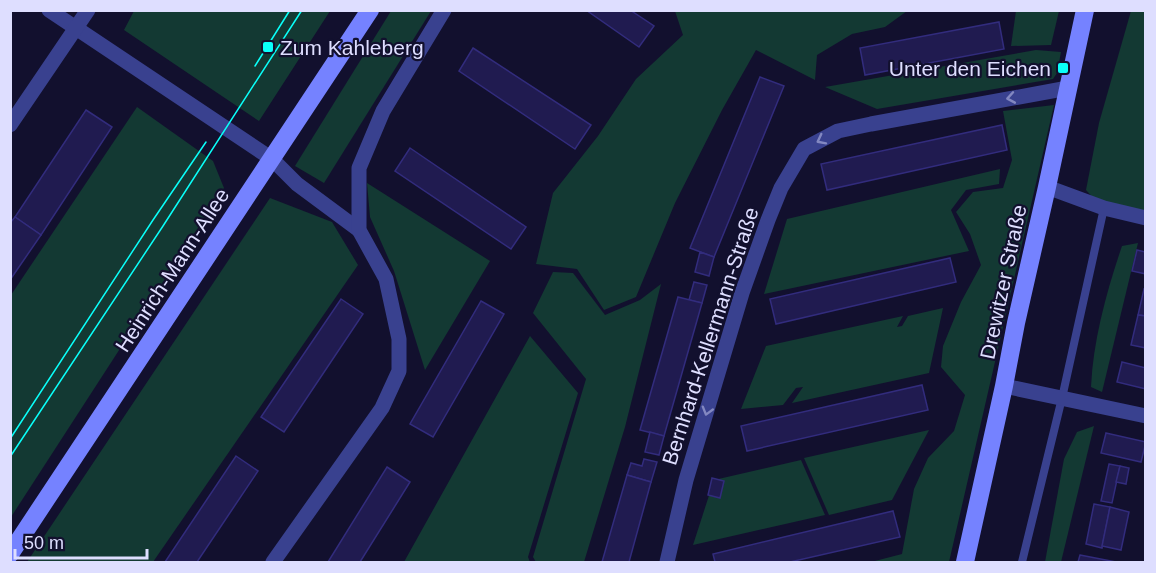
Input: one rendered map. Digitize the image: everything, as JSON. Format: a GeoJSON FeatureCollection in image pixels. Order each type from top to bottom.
{"type":"FeatureCollection","features":[{"type":"Feature","properties":{"kind":"main road","name":"Heinrich-Mann-Allee"},"geometry":{"type":"LineString","coordinates":[[10,554],[370,10]]}},
{"type":"Feature","properties":{"kind":"main road","name":"Drewitzer Straße"},"geometry":{"type":"LineString","coordinates":[[965,562],[1085,10]]}},
{"type":"Feature","properties":{"kind":"street"},"geometry":{"type":"LineString","coordinates":[[49,10],[272,159],[297,184],[359,230],[386,279],[399,339],[399,371],[382,408],[273,562]]}},
{"type":"Feature","properties":{"kind":"street"},"geometry":{"type":"LineString","coordinates":[[10,126],[88,10]]}},
{"type":"Feature","properties":{"kind":"street"},"geometry":{"type":"LineString","coordinates":[[359,230],[359,168],[383,111],[444,10]]}},
{"type":"Feature","properties":{"kind":"street","name":"Bernhard-Kellermann-Straße"},"geometry":{"type":"LineString","coordinates":[[667,562],[686,480],[742,293],[781,188],[804,149],[838,131],[1068,88]]}},
{"type":"Feature","properties":{"kind":"street"},"geometry":{"type":"LineString","coordinates":[[1047,187],[1104,208],[1146,218]]}},
{"type":"Feature","properties":{"kind":"street"},"geometry":{"type":"LineString","coordinates":[[1004,386],[1146,416]]}},
{"type":"Feature","properties":{"kind":"lane"},"geometry":{"type":"LineString","coordinates":[[1022,562],[1062,398],[1104,208]]}},
{"type":"Feature","properties":{"kind":"green space"},"geometry":{"type":"Polygon","coordinates":[[[134,10],[330,11],[259,121],[124,30],[134,10]]]}},
{"type":"Feature","properties":{"kind":"green space"},"geometry":{"type":"Polygon","coordinates":[[[391,11],[431,11],[324,183],[295,166],[391,11]]]}},
{"type":"Feature","properties":{"kind":"green space"},"geometry":{"type":"Polygon","coordinates":[[[675,11],[907,11],[885,27],[852,34],[817,55],[815,80],[756,50],[722,110],[675,203],[636,297],[604,310],[577,269],[536,264],[553,193],[598,136],[636,79],[683,35],[675,11]]]}},
{"type":"Feature","properties":{"kind":"green space"},"geometry":{"type":"Polygon","coordinates":[[[1016,11],[1059,11],[1051,45],[1011,46],[1016,11]]]}},
{"type":"Feature","properties":{"kind":"green space"},"geometry":{"type":"Polygon","coordinates":[[[1131,11],[1145,11],[1146,203],[1143,215],[1096,201],[1086,190],[1099,123],[1131,11]]]}},
{"type":"Feature","properties":{"kind":"green space"},"geometry":{"type":"Polygon","coordinates":[[[1036,50],[1061,52],[1057,73],[1053,79],[877,109],[825,87],[1036,50]]]}},
{"type":"Feature","properties":{"kind":"green space"},"geometry":{"type":"Polygon","coordinates":[[[1054,105],[949,562],[871,562],[902,554],[914,489],[928,458],[954,431],[965,395],[941,367],[943,346],[961,302],[981,265],[970,234],[956,212],[973,192],[1003,188],[1012,160],[1003,111],[1054,105]]]}},
{"type":"Feature","properties":{"kind":"green space"},"geometry":{"type":"Polygon","coordinates":[[[137,107],[213,161],[224,188],[11,517],[11,295],[137,107]]]}},
{"type":"Feature","properties":{"kind":"green space"},"geometry":{"type":"Polygon","coordinates":[[[1000,169],[999,184],[966,190],[951,210],[969,251],[764,294],[787,219],[1000,169]]]}},
{"type":"Feature","properties":{"kind":"green space"},"geometry":{"type":"Polygon","coordinates":[[[367,183],[490,261],[425,370],[394,271],[370,217],[367,183]]]}},
{"type":"Feature","properties":{"kind":"green space"},"geometry":{"type":"Polygon","coordinates":[[[270,198],[332,222],[358,265],[153,562],[27,562],[270,198]]]}},
{"type":"Feature","properties":{"kind":"green space"},"geometry":{"type":"Polygon","coordinates":[[[1138,243],[1102,392],[1091,387],[1102,315],[1122,246],[1138,243]]]}},
{"type":"Feature","properties":{"kind":"green space"},"geometry":{"type":"Polygon","coordinates":[[[553,272],[573,273],[605,315],[640,300],[661,284],[625,427],[584,562],[536,562],[533,557],[586,379],[533,313],[553,272]]]}},
{"type":"Feature","properties":{"kind":"green space"},"geometry":{"type":"Polygon","coordinates":[[[943,308],[929,373],[792,403],[803,387],[796,388],[783,405],[741,409],[766,346],[903,316],[897,327],[902,326],[908,316],[943,308]]]}},
{"type":"Feature","properties":{"kind":"green space"},"geometry":{"type":"Polygon","coordinates":[[[530,336],[578,393],[528,557],[530,562],[404,562],[530,336]]]}},
{"type":"Feature","properties":{"kind":"green space"},"geometry":{"type":"Polygon","coordinates":[[[1094,426],[1061,562],[1045,562],[1064,459],[1077,432],[1094,426]]]}},
{"type":"Feature","properties":{"kind":"green space"},"geometry":{"type":"Polygon","coordinates":[[[929,430],[892,500],[829,515],[804,458],[929,430]]]}},
{"type":"Feature","properties":{"kind":"green space"},"geometry":{"type":"Polygon","coordinates":[[[801,460],[825,515],[693,545],[714,480],[801,460]]]}},
{"type":"Feature","properties":{"kind":"building"},"geometry":{"type":"Polygon","coordinates":[[[586,10],[630,10],[654,26],[639,47],[586,10]]]}},
{"type":"Feature","properties":{"kind":"building"},"geometry":{"type":"Polygon","coordinates":[[[999,22],[1004,49],[865,75],[860,48],[999,22]]]}},
{"type":"Feature","properties":{"kind":"building"},"geometry":{"type":"Polygon","coordinates":[[[473,48],[591,125],[575,149],[459,71],[473,48]]]}},
{"type":"Feature","properties":{"kind":"building"},"geometry":{"type":"Polygon","coordinates":[[[760,77],[784,86],[714,257],[690,248],[760,77]]]}},
{"type":"Feature","properties":{"kind":"building"},"geometry":{"type":"Polygon","coordinates":[[[86,110],[112,127],[41,235],[15,217],[86,110]]]}},
{"type":"Feature","properties":{"kind":"building"},"geometry":{"type":"Polygon","coordinates":[[[1002,125],[1007,150],[827,190],[821,164],[1002,125]]]}},
{"type":"Feature","properties":{"kind":"building"},"geometry":{"type":"Polygon","coordinates":[[[410,148],[526,227],[511,249],[395,171],[410,148]]]}},
{"type":"Feature","properties":{"kind":"building"},"geometry":{"type":"Polygon","coordinates":[[[15,217],[41,235],[10,280],[10,223],[15,217]]]}},
{"type":"Feature","properties":{"kind":"building"},"geometry":{"type":"Polygon","coordinates":[[[1137,250],[1146,251],[1146,274],[1132,271],[1137,250]]]}},
{"type":"Feature","properties":{"kind":"building"},"geometry":{"type":"Polygon","coordinates":[[[700,252],[714,257],[709,276],[695,272],[700,252]]]}},
{"type":"Feature","properties":{"kind":"building"},"geometry":{"type":"Polygon","coordinates":[[[950,258],[956,282],[776,324],[770,299],[950,258]]]}},
{"type":"Feature","properties":{"kind":"building"},"geometry":{"type":"Polygon","coordinates":[[[694,282],[707,285],[702,303],[689,300],[694,282]]]}},
{"type":"Feature","properties":{"kind":"building"},"geometry":{"type":"Polygon","coordinates":[[[1144,289],[1146,290],[1146,316],[1138,315],[1144,289]]]}},
{"type":"Feature","properties":{"kind":"building"},"geometry":{"type":"Polygon","coordinates":[[[678,297],[702,303],[664,436],[640,430],[678,297]]]}},
{"type":"Feature","properties":{"kind":"building"},"geometry":{"type":"Polygon","coordinates":[[[341,299],[363,314],[284,432],[261,417],[341,299]]]}},
{"type":"Feature","properties":{"kind":"building"},"geometry":{"type":"Polygon","coordinates":[[[481,301],[504,314],[433,437],[410,424],[481,301]]]}},
{"type":"Feature","properties":{"kind":"building"},"geometry":{"type":"Polygon","coordinates":[[[1138,315],[1146,316],[1146,348],[1131,345],[1138,315]]]}},
{"type":"Feature","properties":{"kind":"building"},"geometry":{"type":"Polygon","coordinates":[[[1122,362],[1146,368],[1146,389],[1117,382],[1122,362]]]}},
{"type":"Feature","properties":{"kind":"building"},"geometry":{"type":"Polygon","coordinates":[[[922,385],[928,410],[747,451],[741,426],[922,385]]]}},
{"type":"Feature","properties":{"kind":"building"},"geometry":{"type":"Polygon","coordinates":[[[650,432],[664,436],[659,455],[645,452],[650,432]]]}},
{"type":"Feature","properties":{"kind":"building"},"geometry":{"type":"Polygon","coordinates":[[[1106,433],[1146,442],[1141,462],[1101,453],[1106,433]]]}},
{"type":"Feature","properties":{"kind":"building"},"geometry":{"type":"Polygon","coordinates":[[[236,456],[258,471],[197,562],[165,562],[236,456]]]}},
{"type":"Feature","properties":{"kind":"building"},"geometry":{"type":"Polygon","coordinates":[[[644,459],[657,462],[651,482],[627,475],[631,463],[642,466],[644,459]]]}},
{"type":"Feature","properties":{"kind":"building"},"geometry":{"type":"Polygon","coordinates":[[[1109,464],[1120,466],[1112,503],[1101,501],[1109,464]]]}},
{"type":"Feature","properties":{"kind":"building"},"geometry":{"type":"Polygon","coordinates":[[[1120,466],[1129,468],[1126,484],[1116,482],[1120,466]]]}},
{"type":"Feature","properties":{"kind":"building"},"geometry":{"type":"Polygon","coordinates":[[[387,467],[410,482],[360,562],[328,562],[387,467]]]}},
{"type":"Feature","properties":{"kind":"building"},"geometry":{"type":"Polygon","coordinates":[[[627,475],[651,482],[629,562],[602,562],[627,475]]]}},
{"type":"Feature","properties":{"kind":"building"},"geometry":{"type":"Polygon","coordinates":[[[712,478],[724,481],[720,498],[708,495],[712,478]]]}},
{"type":"Feature","properties":{"kind":"building"},"geometry":{"type":"Polygon","coordinates":[[[1094,504],[1110,507],[1102,548],[1086,544],[1094,504]]]}},
{"type":"Feature","properties":{"kind":"building"},"geometry":{"type":"Polygon","coordinates":[[[1110,507],[1129,512],[1121,550],[1102,546],[1110,507]]]}},
{"type":"Feature","properties":{"kind":"building"},"geometry":{"type":"Polygon","coordinates":[[[893,511],[900,537],[790,562],[715,562],[713,554],[893,511]]]}},
{"type":"Feature","properties":{"kind":"building"},"geometry":{"type":"Polygon","coordinates":[[[1080,555],[1116,562],[1078,562],[1080,555]]]}},
{"type":"Feature","properties":{"kind":"tram line"},"geometry":{"type":"LineString","coordinates":[[255,66],[290,10]]}},
{"type":"Feature","properties":{"kind":"tram line"},"geometry":{"type":"LineString","coordinates":[[10,457],[302,10]]}},
{"type":"Feature","properties":{"kind":"tram line"},"geometry":{"type":"LineString","coordinates":[[10,439],[206,142]]}},
{"type":"Feature","properties":{"kind":"place","name":"Zum Kahleberg"},"geometry":{"type":"Point","coordinates":[268,47]}},
{"type":"Feature","properties":{"kind":"place","name":"Unter den Eichen"},"geometry":{"type":"Point","coordinates":[1063,68]}}]}
